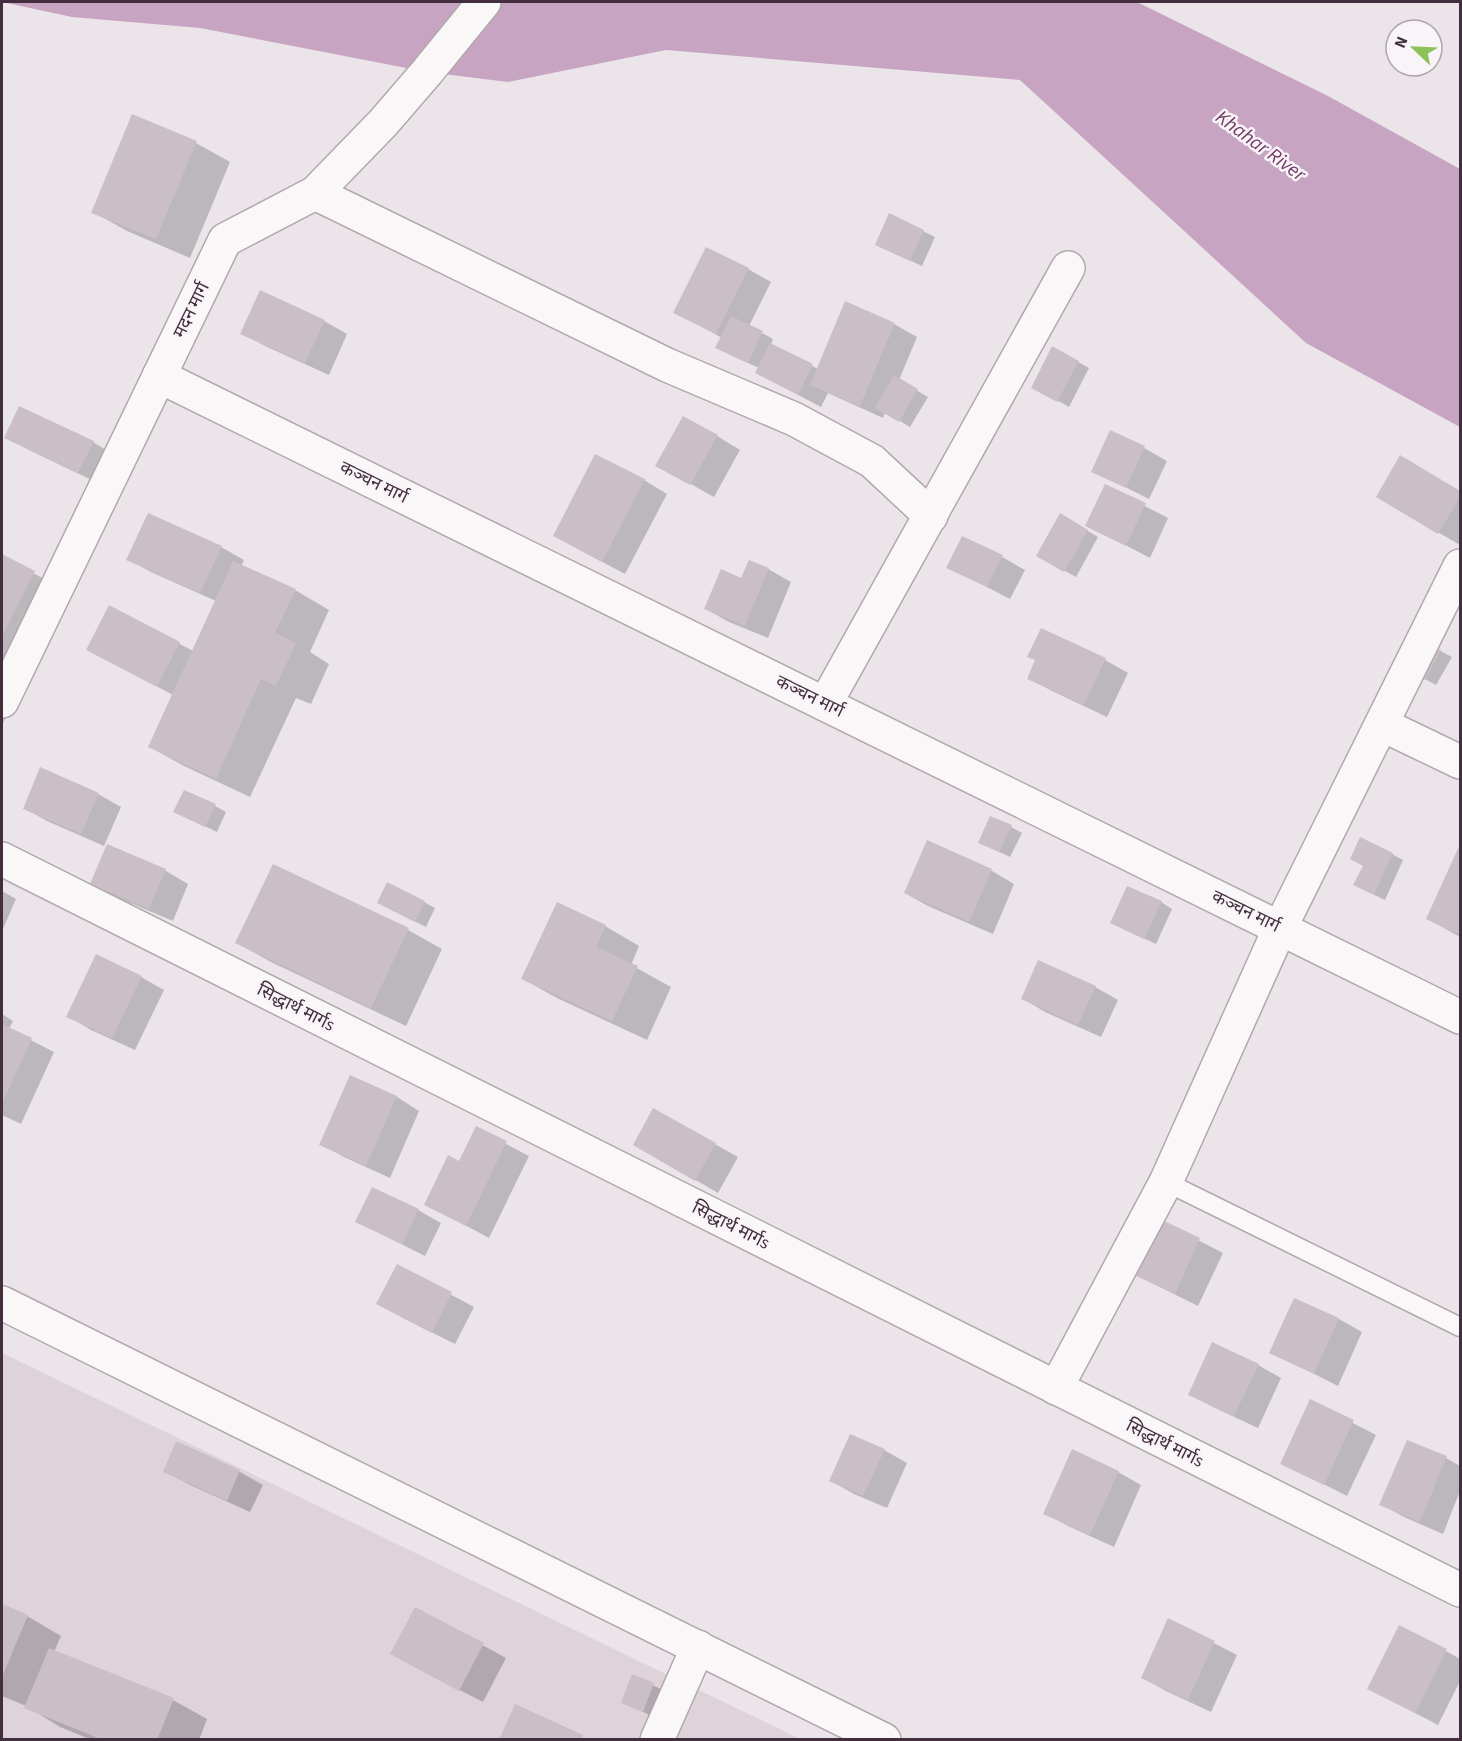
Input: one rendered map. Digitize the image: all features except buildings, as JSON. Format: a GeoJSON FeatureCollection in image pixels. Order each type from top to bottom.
{"type":"FeatureCollection","features":[{"type":"Feature","properties":{"kind":"street","name":"मदन मार्ग"},"geometry":{"type":"LineString","coordinates":[[2,701],[225,240],[315,193],[383,123],[428,72],[484,2]]}},
{"type":"Feature","properties":{"kind":"street"},"geometry":{"type":"LineString","coordinates":[[315,193],[667,365],[794,419],[872,461],[931,516]]}},
{"type":"Feature","properties":{"kind":"street"},"geometry":{"type":"LineString","coordinates":[[825,704],[1068,268]]}},
{"type":"Feature","properties":{"kind":"street","name":"कञ्चन मार्ग"},"geometry":{"type":"LineString","coordinates":[[159,376],[1461,1017]]}},
{"type":"Feature","properties":{"kind":"street"},"geometry":{"type":"LineString","coordinates":[[1056,1388],[1166,1182],[1280,928],[1461,566]]}},
{"type":"Feature","properties":{"kind":"street"},"geometry":{"type":"LineString","coordinates":[[1383,725],[1461,762]]}},
{"type":"Feature","properties":{"kind":"street","name":"सिद्धार्थ मार्गs"},"geometry":{"type":"LineString","coordinates":[[2,859],[1461,1590]]}},
{"type":"Feature","properties":{"kind":"street"},"geometry":{"type":"LineString","coordinates":[[2,1303],[884,1740]]}},
{"type":"Feature","properties":{"kind":"street"},"geometry":{"type":"LineString","coordinates":[[657,1740],[698,1647]]}},
{"type":"Feature","properties":{"kind":"lane"},"geometry":{"type":"LineString","coordinates":[[1166,1182],[1461,1327]]}},
{"type":"Feature","properties":{"kind":"shaded area"},"geometry":{"type":"Polygon","coordinates":[[[2,1353],[800,1739],[2,1739],[2,1353]]]}},
{"type":"Feature","properties":{"kind":"water","name":"Khahar River"},"geometry":{"type":"Polygon","coordinates":[[[2,2],[1137,2],[1328,96],[1460,169],[1460,427],[1306,343],[1020,80],[666,50],[508,82],[427,72],[200,28],[72,17],[2,2]]]}}]}
